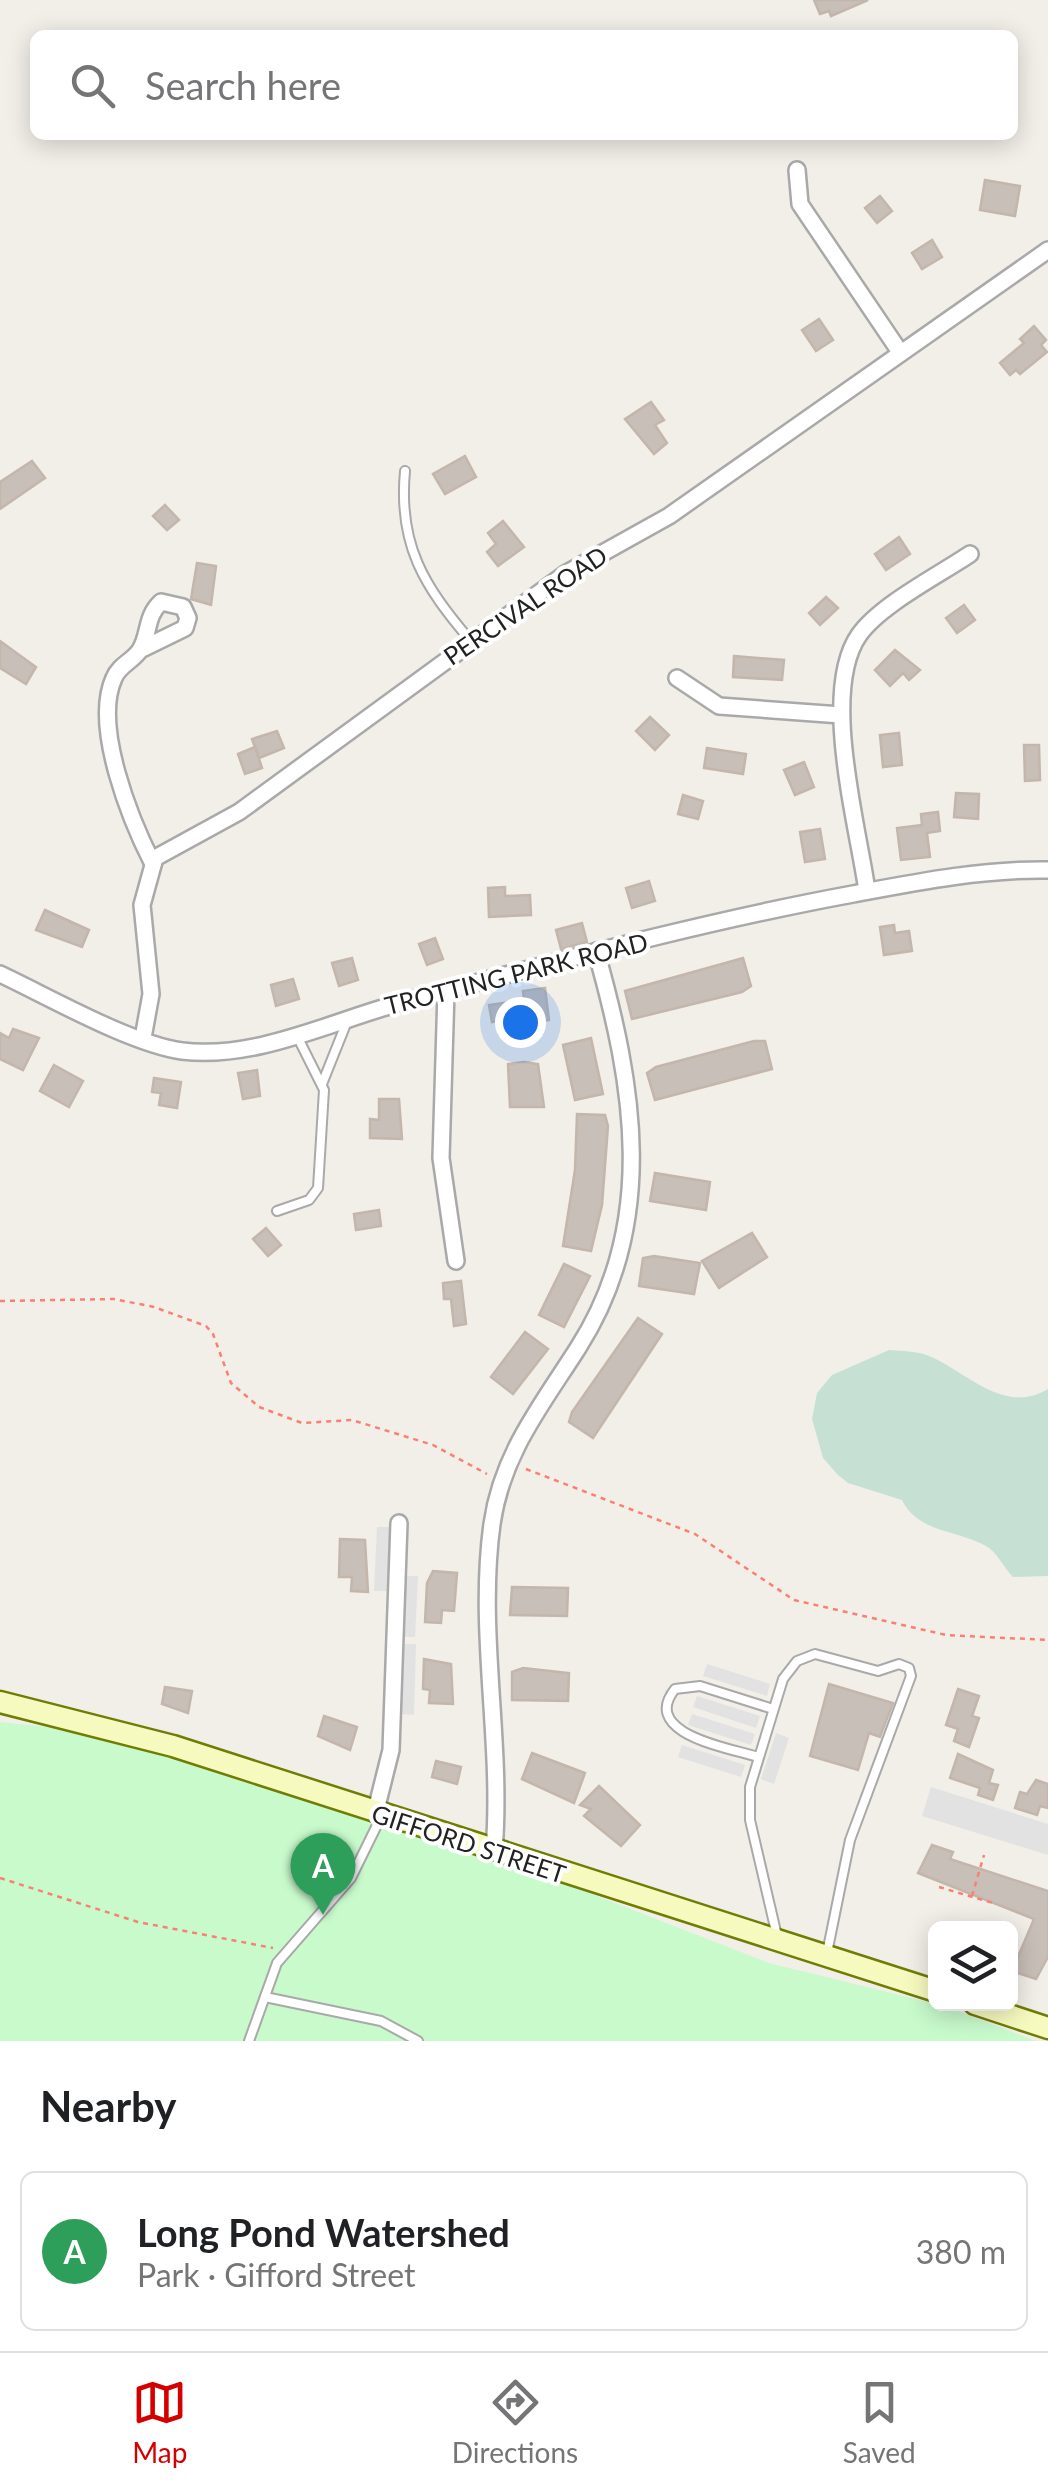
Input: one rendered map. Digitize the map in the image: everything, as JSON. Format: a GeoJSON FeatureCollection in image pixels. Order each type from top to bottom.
{"type":"FeatureCollection","features":[{"type":"Feature","properties":{"kind":"main road","name":"GIFFORD STREET"},"geometry":{"type":"LineString","coordinates":[[0,1702],[173,1746],[928,1989]]}},
{"type":"Feature","properties":{"kind":"main road"},"geometry":{"type":"LineString","coordinates":[[996,2011],[1048,2028]]}},
{"type":"Feature","properties":{"kind":"street"},"geometry":{"type":"LineString","coordinates":[[798,170],[800,204],[900,352]]}},
{"type":"Feature","properties":{"kind":"street","name":"PERCIVAL ROAD"},"geometry":{"type":"LineString","coordinates":[[152,864],[186,838],[240,812],[470,640],[580,564],[669,516],[1048,250]]}},
{"type":"Feature","properties":{"kind":"street"},"geometry":{"type":"LineString","coordinates":[[867,891],[841,715],[849,653],[859,634],[970,554]]}},
{"type":"Feature","properties":{"kind":"street"},"geometry":{"type":"LineString","coordinates":[[140,650],[114,678],[110,725],[124,800],[152,864],[142,905],[151,994],[143,1038]]}},
{"type":"Feature","properties":{"kind":"street"},"geometry":{"type":"LineString","coordinates":[[677,678],[719,706],[841,715]]}},
{"type":"Feature","properties":{"kind":"street","name":"TROTTING PARK ROAD"},"geometry":{"type":"LineString","coordinates":[[0,974],[143,1038],[180,1050],[222,1052],[596,952],[867,891],[1014,870],[1048,870]]}},
{"type":"Feature","properties":{"kind":"street"},"geometry":{"type":"LineString","coordinates":[[494,1851],[497,1798],[486,1635],[492,1524],[502,1480],[540,1400],[578,1348],[608,1291],[627,1216],[631,1096],[596,952]]}},
{"type":"Feature","properties":{"kind":"street"},"geometry":{"type":"LineString","coordinates":[[446,991],[441,1158],[456,1260]]}},
{"type":"Feature","properties":{"kind":"street"},"geometry":{"type":"LineString","coordinates":[[378,1814],[391,1750],[400,1524]]}},
{"type":"Feature","properties":{"kind":"lane"},"geometry":{"type":"LineString","coordinates":[[404,471],[402,498],[421,577],[470,640]]}},
{"type":"Feature","properties":{"kind":"lane"},"geometry":{"type":"LineString","coordinates":[[322,1084],[346,1032],[348,1018]]}},
{"type":"Feature","properties":{"kind":"lane"},"geometry":{"type":"LineString","coordinates":[[276,1211],[309,1200],[318,1188],[325,1114],[322,1084],[296,1034]]}},
{"type":"Feature","properties":{"kind":"lane"},"geometry":{"type":"LineString","coordinates":[[779,1943],[750,1820],[750,1787],[786,1674],[806,1655],[822,1654],[878,1671],[900,1664],[911,1672],[850,1840],[826,1958]]}},
{"type":"Feature","properties":{"kind":"lane"},"geometry":{"type":"LineString","coordinates":[[758,1756],[677,1730],[668,1718],[666,1705],[675,1689],[691,1684],[773,1709]]}},
{"type":"Feature","properties":{"kind":"lane"},"geometry":{"type":"LineString","coordinates":[[249,2041],[284,1952],[351,1878],[378,1814]]}},
{"type":"Feature","properties":{"kind":"lane"},"geometry":{"type":"LineString","coordinates":[[265,1997],[382,2021],[418,2041]]}},
{"type":"Feature","properties":{"kind":"path"},"geometry":{"type":"LineString","coordinates":[[0,1300],[114,1299],[154,1307],[206,1326],[213,1334],[231,1383],[259,1408],[302,1423],[352,1420],[433,1445],[502,1480]]}},
{"type":"Feature","properties":{"kind":"path"},"geometry":{"type":"LineString","coordinates":[[510,1462],[694,1534],[794,1600],[919,1631],[1048,1640]]}},
{"type":"Feature","properties":{"kind":"path"},"geometry":{"type":"LineString","coordinates":[[972,1896],[984,1856]]}},
{"type":"Feature","properties":{"kind":"path"},"geometry":{"type":"LineString","coordinates":[[0,1878],[138,1922],[284,1952]]}},
{"type":"Feature","properties":{"kind":"path"},"geometry":{"type":"LineString","coordinates":[[938,1886],[993,1903]]}},
{"type":"Feature","properties":{"kind":"green space"},"geometry":{"type":"Polygon","coordinates":[[[889,1350],[929,1356],[1001,1394],[1032,1396],[1048,1389],[1048,1576],[1013,1577],[986,1546],[928,1525],[909,1511],[902,1500],[848,1483],[823,1458],[812,1419],[817,1393],[832,1375],[889,1350]]]}},
{"type":"Feature","properties":{"kind":"green space"},"geometry":{"type":"Polygon","coordinates":[[[0,1722],[117,1734],[525,1868],[769,1963],[928,2002],[928,2011],[957,2011],[1036,2041],[0,2041],[0,1722]]]}},
{"type":"Feature","properties":{"kind":"shaded area"},"geometry":{"type":"Polygon","coordinates":[[[377,1527],[391,1527],[388,1591],[374,1591],[377,1527]]]}},
{"type":"Feature","properties":{"kind":"shaded area"},"geometry":{"type":"Polygon","coordinates":[[[404,1576],[418,1576],[415,1637],[401,1637],[404,1576]]]}},
{"type":"Feature","properties":{"kind":"shaded area"},"geometry":{"type":"Polygon","coordinates":[[[402,1644],[416,1644],[414,1715],[400,1714],[402,1644]]]}},
{"type":"Feature","properties":{"kind":"shaded area"},"geometry":{"type":"Polygon","coordinates":[[[707,1664],[770,1684],[767,1696],[703,1676],[707,1664]]]}},
{"type":"Feature","properties":{"kind":"shaded area"},"geometry":{"type":"Polygon","coordinates":[[[697,1696],[760,1716],[756,1728],[693,1707],[697,1696]]]}},
{"type":"Feature","properties":{"kind":"shaded area"},"geometry":{"type":"Polygon","coordinates":[[[692,1714],[755,1734],[751,1745],[688,1725],[692,1714]]]}},
{"type":"Feature","properties":{"kind":"shaded area"},"geometry":{"type":"Polygon","coordinates":[[[776,1733],[789,1738],[774,1784],[761,1779],[776,1733]]]}},
{"type":"Feature","properties":{"kind":"shaded area"},"geometry":{"type":"Polygon","coordinates":[[[682,1745],[745,1765],[741,1777],[678,1757],[682,1745]]]}},
{"type":"Feature","properties":{"kind":"shaded area"},"geometry":{"type":"Polygon","coordinates":[[[931,1787],[1048,1824],[1048,1855],[922,1816],[931,1787]]]}},
{"type":"Feature","properties":{"kind":"building"},"geometry":{"type":"Polygon","coordinates":[[[814,0],[868,0],[831,16],[829,11],[820,14],[814,0]]]}},
{"type":"Feature","properties":{"kind":"building"},"geometry":{"type":"Polygon","coordinates":[[[985,180],[1020,186],[1015,216],[980,210],[985,180]]]}},
{"type":"Feature","properties":{"kind":"building"},"geometry":{"type":"Polygon","coordinates":[[[880,196],[892,211],[877,223],[865,208],[880,196]]]}},
{"type":"Feature","properties":{"kind":"building"},"geometry":{"type":"Polygon","coordinates":[[[932,240],[942,257],[922,269],[912,253],[932,240]]]}},
{"type":"Feature","properties":{"kind":"building"},"geometry":{"type":"Polygon","coordinates":[[[819,319],[833,340],[816,351],[802,330],[819,319]]]}},
{"type":"Feature","properties":{"kind":"building"},"geometry":{"type":"Polygon","coordinates":[[[1034,326],[1046,340],[1041,345],[1047,352],[1020,374],[1016,370],[1010,375],[1000,363],[1024,343],[1020,339],[1034,326]]]}},
{"type":"Feature","properties":{"kind":"building"},"geometry":{"type":"Polygon","coordinates":[[[651,402],[664,420],[655,425],[667,443],[654,454],[625,419],[651,402]]]}},
{"type":"Feature","properties":{"kind":"building"},"geometry":{"type":"Polygon","coordinates":[[[465,456],[476,477],[445,494],[433,474],[465,456]]]}},
{"type":"Feature","properties":{"kind":"building"},"geometry":{"type":"Polygon","coordinates":[[[32,461],[45,478],[0,509],[0,482],[32,461]]]}},
{"type":"Feature","properties":{"kind":"building"},"geometry":{"type":"Polygon","coordinates":[[[165,505],[179,520],[167,530],[153,516],[165,505]]]}},
{"type":"Feature","properties":{"kind":"building"},"geometry":{"type":"Polygon","coordinates":[[[503,521],[524,547],[498,566],[487,552],[496,544],[488,533],[503,521]]]}},
{"type":"Feature","properties":{"kind":"building"},"geometry":{"type":"Polygon","coordinates":[[[899,537],[910,554],[886,570],[875,554],[899,537]]]}},
{"type":"Feature","properties":{"kind":"building"},"geometry":{"type":"Polygon","coordinates":[[[197,563],[216,566],[211,605],[191,599],[197,563]]]}},
{"type":"Feature","properties":{"kind":"building"},"geometry":{"type":"Polygon","coordinates":[[[826,597],[838,608],[820,625],[809,613],[826,597]]]}},
{"type":"Feature","properties":{"kind":"building"},"geometry":{"type":"Polygon","coordinates":[[[964,605],[975,620],[957,633],[946,618],[964,605]]]}},
{"type":"Feature","properties":{"kind":"building"},"geometry":{"type":"Polygon","coordinates":[[[0,641],[36,667],[26,684],[0,668],[0,641]]]}},
{"type":"Feature","properties":{"kind":"building"},"geometry":{"type":"Polygon","coordinates":[[[895,650],[920,670],[909,680],[903,673],[890,686],[875,670],[895,650]]]}},
{"type":"Feature","properties":{"kind":"building"},"geometry":{"type":"Polygon","coordinates":[[[734,656],[784,660],[782,680],[733,677],[734,656]]]}},
{"type":"Feature","properties":{"kind":"building"},"geometry":{"type":"Polygon","coordinates":[[[650,717],[669,735],[655,750],[636,731],[650,717]]]}},
{"type":"Feature","properties":{"kind":"building"},"geometry":{"type":"Polygon","coordinates":[[[277,731],[284,748],[259,758],[252,739],[277,731]]]}},
{"type":"Feature","properties":{"kind":"building"},"geometry":{"type":"Polygon","coordinates":[[[899,733],[902,765],[883,767],[880,735],[899,733]]]}},
{"type":"Feature","properties":{"kind":"building"},"geometry":{"type":"Polygon","coordinates":[[[1024,745],[1039,745],[1040,780],[1025,781],[1024,745]]]}},
{"type":"Feature","properties":{"kind":"building"},"geometry":{"type":"Polygon","coordinates":[[[255,747],[262,768],[245,774],[238,754],[255,747]]]}},
{"type":"Feature","properties":{"kind":"building"},"geometry":{"type":"Polygon","coordinates":[[[707,748],[746,754],[743,774],[704,768],[707,748]]]}},
{"type":"Feature","properties":{"kind":"building"},"geometry":{"type":"Polygon","coordinates":[[[804,762],[814,787],[795,795],[784,770],[804,762]]]}},
{"type":"Feature","properties":{"kind":"building"},"geometry":{"type":"Polygon","coordinates":[[[956,793],[979,794],[978,819],[954,817],[956,793]]]}},
{"type":"Feature","properties":{"kind":"building"},"geometry":{"type":"Polygon","coordinates":[[[683,795],[703,801],[698,819],[678,814],[683,795]]]}},
{"type":"Feature","properties":{"kind":"building"},"geometry":{"type":"Polygon","coordinates":[[[938,812],[940,831],[927,833],[930,857],[901,860],[897,828],[922,825],[921,814],[938,812]]]}},
{"type":"Feature","properties":{"kind":"building"},"geometry":{"type":"Polygon","coordinates":[[[820,829],[825,859],[805,862],[800,832],[820,829]]]}},
{"type":"Feature","properties":{"kind":"building"},"geometry":{"type":"Polygon","coordinates":[[[649,881],[655,901],[632,908],[626,888],[649,881]]]}},
{"type":"Feature","properties":{"kind":"building"},"geometry":{"type":"Polygon","coordinates":[[[505,887],[505,896],[530,895],[531,915],[489,917],[488,888],[505,887]]]}},
{"type":"Feature","properties":{"kind":"building"},"geometry":{"type":"Polygon","coordinates":[[[45,910],[89,930],[82,947],[36,930],[45,910]]]}},
{"type":"Feature","properties":{"kind":"building"},"geometry":{"type":"Polygon","coordinates":[[[582,923],[587,942],[561,949],[556,930],[582,923]]]}},
{"type":"Feature","properties":{"kind":"building"},"geometry":{"type":"Polygon","coordinates":[[[894,925],[895,933],[909,931],[912,951],[884,955],[880,927],[894,925]]]}},
{"type":"Feature","properties":{"kind":"building"},"geometry":{"type":"Polygon","coordinates":[[[435,938],[443,959],[427,965],[419,944],[435,938]]]}},
{"type":"Feature","properties":{"kind":"building"},"geometry":{"type":"Polygon","coordinates":[[[352,958],[358,980],[339,986],[332,963],[352,958]]]}},
{"type":"Feature","properties":{"kind":"building"},"geometry":{"type":"Polygon","coordinates":[[[743,958],[751,986],[742,992],[632,1019],[625,991],[743,958]]]}},
{"type":"Feature","properties":{"kind":"building"},"geometry":{"type":"Polygon","coordinates":[[[293,979],[299,999],[276,1006],[271,985],[293,979]]]}},
{"type":"Feature","properties":{"kind":"building"},"geometry":{"type":"Polygon","coordinates":[[[545,988],[549,1020],[536,1022],[535,1016],[492,1022],[489,1005],[524,1000],[523,991],[545,988]]]}},
{"type":"Feature","properties":{"kind":"building"},"geometry":{"type":"Polygon","coordinates":[[[13,1029],[39,1038],[23,1070],[0,1059],[0,1033],[9,1038],[13,1029]]]}},
{"type":"Feature","properties":{"kind":"building"},"geometry":{"type":"Polygon","coordinates":[[[591,1038],[603,1094],[575,1100],[563,1045],[591,1038]]]}},
{"type":"Feature","properties":{"kind":"building"},"geometry":{"type":"Polygon","coordinates":[[[765,1041],[772,1069],[655,1100],[647,1073],[656,1067],[765,1041]]]}},
{"type":"Feature","properties":{"kind":"building"},"geometry":{"type":"Polygon","coordinates":[[[508,1064],[538,1064],[544,1107],[510,1107],[508,1064]]]}},
{"type":"Feature","properties":{"kind":"building"},"geometry":{"type":"Polygon","coordinates":[[[54,1065],[83,1081],[69,1107],[40,1091],[54,1065]]]}},
{"type":"Feature","properties":{"kind":"building"},"geometry":{"type":"Polygon","coordinates":[[[257,1070],[260,1096],[243,1099],[238,1073],[257,1070]]]}},
{"type":"Feature","properties":{"kind":"building"},"geometry":{"type":"Polygon","coordinates":[[[154,1078],[181,1082],[177,1108],[159,1105],[161,1093],[152,1092],[154,1078]]]}},
{"type":"Feature","properties":{"kind":"building"},"geometry":{"type":"Polygon","coordinates":[[[379,1099],[399,1099],[402,1139],[370,1138],[370,1119],[379,1120],[379,1099]]]}},
{"type":"Feature","properties":{"kind":"building"},"geometry":{"type":"Polygon","coordinates":[[[577,1114],[605,1115],[608,1126],[602,1205],[591,1251],[563,1246],[575,1170],[577,1114]]]}},
{"type":"Feature","properties":{"kind":"building"},"geometry":{"type":"Polygon","coordinates":[[[655,1173],[710,1182],[706,1210],[650,1201],[655,1173]]]}},
{"type":"Feature","properties":{"kind":"building"},"geometry":{"type":"Polygon","coordinates":[[[379,1210],[381,1226],[356,1230],[354,1214],[379,1210]]]}},
{"type":"Feature","properties":{"kind":"building"},"geometry":{"type":"Polygon","coordinates":[[[266,1228],[281,1245],[268,1256],[253,1239],[266,1228]]]}},
{"type":"Feature","properties":{"kind":"building"},"geometry":{"type":"Polygon","coordinates":[[[752,1233],[767,1257],[719,1288],[702,1261],[752,1233]]]}},
{"type":"Feature","properties":{"kind":"building"},"geometry":{"type":"Polygon","coordinates":[[[643,1258],[700,1263],[694,1294],[639,1286],[643,1258]]]}},
{"type":"Feature","properties":{"kind":"building"},"geometry":{"type":"Polygon","coordinates":[[[564,1264],[590,1276],[564,1327],[539,1315],[564,1264]]]}},
{"type":"Feature","properties":{"kind":"building"},"geometry":{"type":"Polygon","coordinates":[[[461,1281],[466,1324],[454,1326],[451,1299],[444,1299],[443,1283],[461,1281]]]}},
{"type":"Feature","properties":{"kind":"building"},"geometry":{"type":"Polygon","coordinates":[[[638,1318],[662,1334],[593,1438],[569,1422],[572,1412],[638,1318]]]}},
{"type":"Feature","properties":{"kind":"building"},"geometry":{"type":"Polygon","coordinates":[[[525,1332],[548,1349],[513,1394],[491,1377],[525,1332]]]}},
{"type":"Feature","properties":{"kind":"building"},"geometry":{"type":"Polygon","coordinates":[[[340,1539],[365,1540],[368,1592],[351,1591],[352,1577],[339,1577],[340,1539]]]}},
{"type":"Feature","properties":{"kind":"building"},"geometry":{"type":"Polygon","coordinates":[[[433,1571],[457,1573],[454,1611],[442,1610],[441,1623],[425,1622],[427,1583],[433,1571]]]}},
{"type":"Feature","properties":{"kind":"building"},"geometry":{"type":"Polygon","coordinates":[[[512,1587],[568,1588],[567,1616],[510,1615],[512,1587]]]}},
{"type":"Feature","properties":{"kind":"building"},"geometry":{"type":"Polygon","coordinates":[[[424,1659],[451,1664],[453,1704],[429,1703],[430,1690],[423,1689],[424,1659]]]}},
{"type":"Feature","properties":{"kind":"building"},"geometry":{"type":"Polygon","coordinates":[[[523,1668],[569,1673],[568,1701],[512,1700],[512,1672],[523,1668]]]}},
{"type":"Feature","properties":{"kind":"building"},"geometry":{"type":"Polygon","coordinates":[[[829,1684],[893,1703],[880,1737],[869,1733],[858,1770],[810,1756],[829,1684]]]}},
{"type":"Feature","properties":{"kind":"building"},"geometry":{"type":"Polygon","coordinates":[[[165,1687],[192,1691],[188,1713],[162,1704],[165,1687]]]}},
{"type":"Feature","properties":{"kind":"building"},"geometry":{"type":"Polygon","coordinates":[[[958,1689],[979,1696],[972,1716],[979,1718],[969,1747],[954,1741],[958,1729],[946,1725],[958,1689]]]}},
{"type":"Feature","properties":{"kind":"building"},"geometry":{"type":"Polygon","coordinates":[[[324,1716],[357,1727],[350,1750],[318,1736],[324,1716]]]}},
{"type":"Feature","properties":{"kind":"building"},"geometry":{"type":"Polygon","coordinates":[[[532,1753],[585,1773],[574,1803],[522,1779],[532,1753]]]}},
{"type":"Feature","properties":{"kind":"building"},"geometry":{"type":"Polygon","coordinates":[[[958,1754],[993,1770],[989,1783],[998,1785],[993,1800],[978,1795],[980,1788],[950,1778],[958,1754]]]}},
{"type":"Feature","properties":{"kind":"building"},"geometry":{"type":"Polygon","coordinates":[[[436,1761],[461,1767],[457,1784],[432,1777],[436,1761]]]}},
{"type":"Feature","properties":{"kind":"building"},"geometry":{"type":"Polygon","coordinates":[[[1036,1780],[1048,1784],[1048,1808],[1040,1806],[1037,1815],[1015,1808],[1020,1792],[1027,1794],[1036,1780]]]}},
{"type":"Feature","properties":{"kind":"building"},"geometry":{"type":"Polygon","coordinates":[[[599,1786],[640,1825],[621,1846],[584,1816],[591,1809],[580,1805],[599,1786]]]}},
{"type":"Feature","properties":{"kind":"building"},"geometry":{"type":"Polygon","coordinates":[[[932,1845],[953,1852],[950,1859],[1048,1891],[1048,1957],[1036,1979],[1018,1973],[1018,1957],[1034,1919],[918,1873],[932,1845]]]}},
{"type":"Feature","properties":{"kind":"place","name":"Long Pond Watershed"},"geometry":{"type":"Point","coordinates":[323,1915]}}]}
